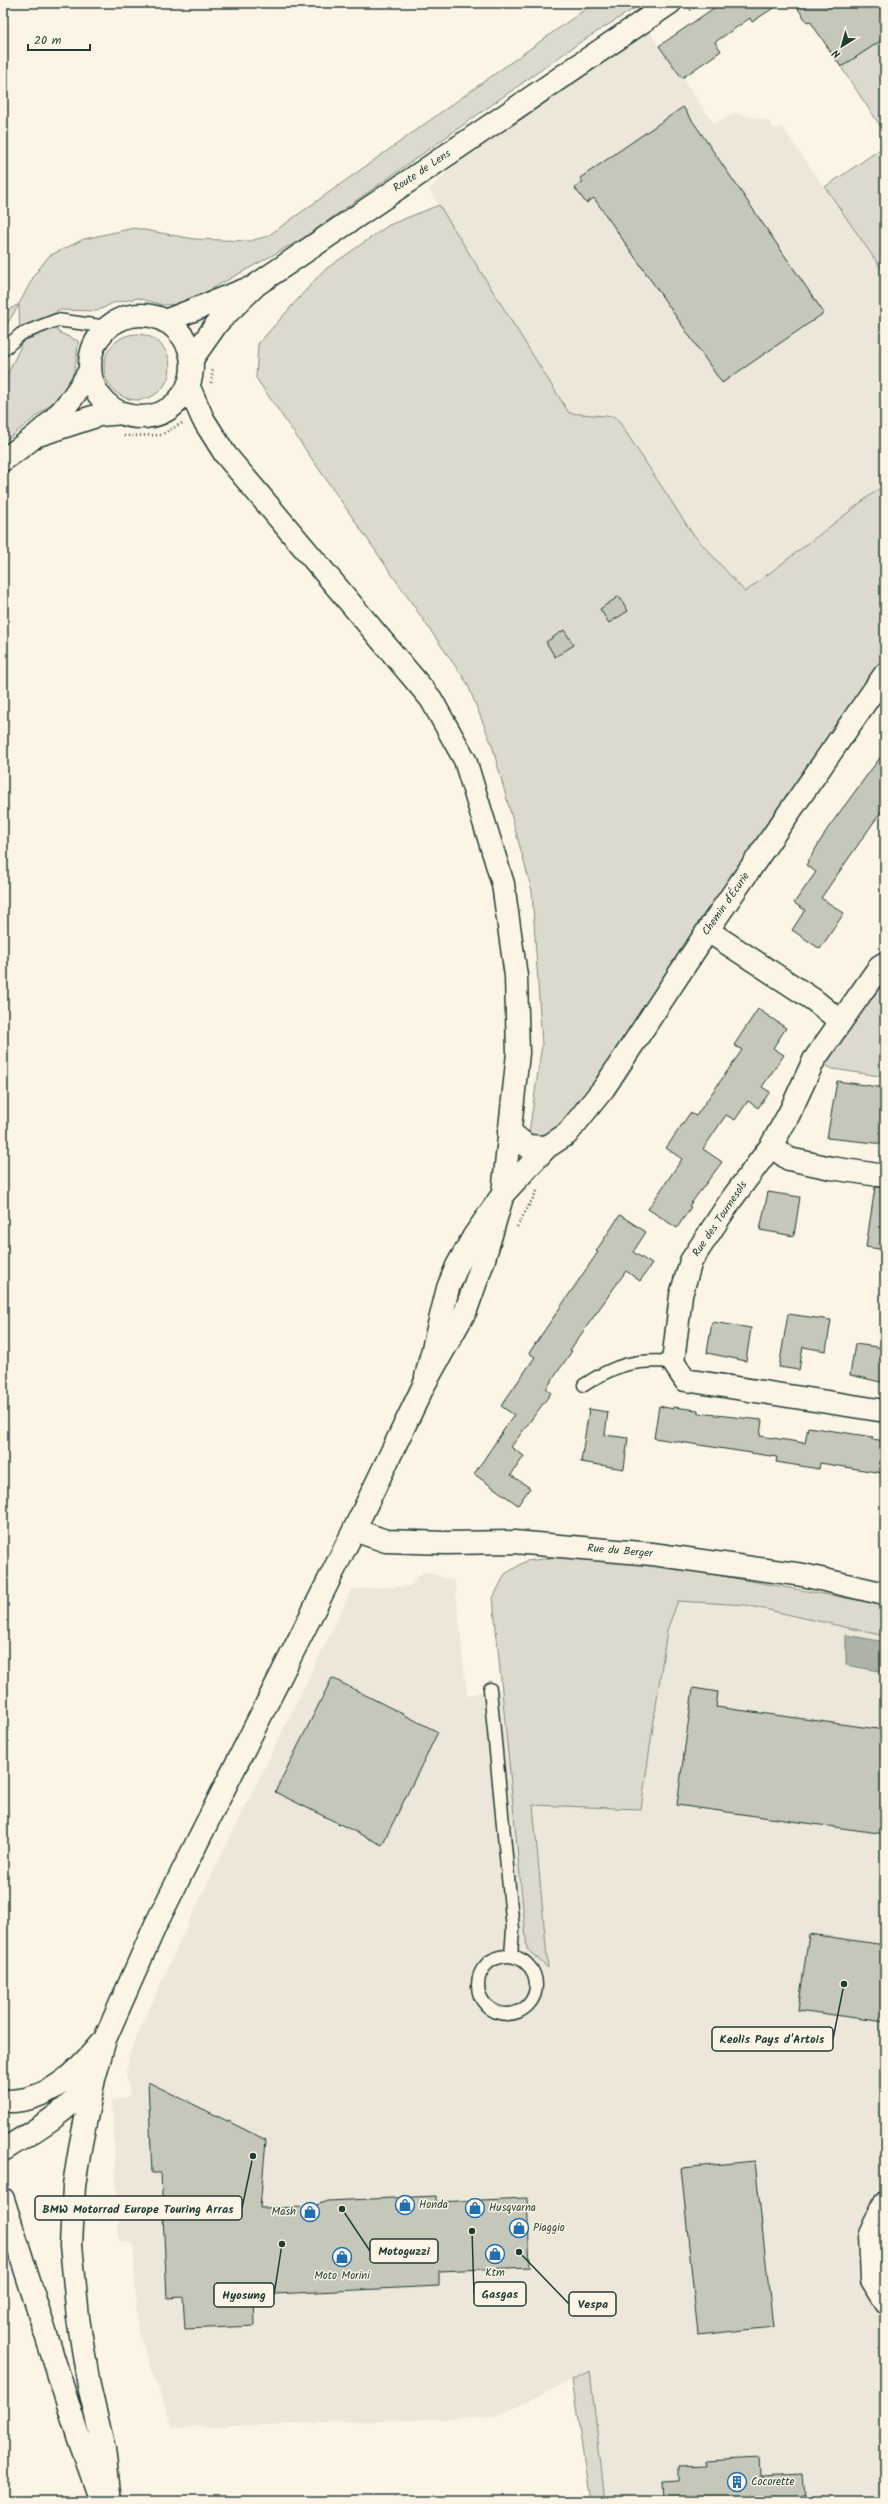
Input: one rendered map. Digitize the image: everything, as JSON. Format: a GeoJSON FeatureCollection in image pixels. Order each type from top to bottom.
{"type":"FeatureCollection","features":[{"type":"Feature","properties":{"kind":"main road","name":"Route de Lens"},"geometry":{"type":"LineString","coordinates":[[192,360],[218,322],[256,286],[670,3]]}},
{"type":"Feature","properties":{"kind":"main road"},"geometry":{"type":"LineString","coordinates":[[165,320],[256,286]]}},
{"type":"Feature","properties":{"kind":"main road"},"geometry":{"type":"LineString","coordinates":[[129,316],[153,316],[165,320],[183,337],[192,360],[188,385],[182,396],[162,412],[137,416],[124,413],[111,407],[101,396],[94,384],[90,370],[92,351],[108,327],[129,316]]}},
{"type":"Feature","properties":{"kind":"main road"},"geometry":{"type":"LineString","coordinates":[[3,460],[40,435],[75,396],[90,370]]}},
{"type":"Feature","properties":{"kind":"main road"},"geometry":{"type":"LineString","coordinates":[[110,2501],[104,2449],[89,2386],[78,2318],[71,2244],[74,2185],[94,2079],[105,2039],[156,1924],[354,1530],[424,1384],[466,1310],[484,1258],[503,1194],[518,1053],[516,976],[503,884],[465,760],[432,699],[242,476],[225,454],[198,407],[188,385]]}},
{"type":"Feature","properties":{"kind":"main road"},"geometry":{"type":"LineString","coordinates":[[40,435],[95,416],[124,413]]}},
{"type":"Feature","properties":{"kind":"main road","name":"Chemin d'Écurie"},"geometry":{"type":"LineString","coordinates":[[503,1194],[547,1148],[566,1134],[604,1088],[708,930],[885,674]]}},
{"type":"Feature","properties":{"kind":"main road"},"geometry":{"type":"LineString","coordinates":[[708,930],[814,1000],[840,1021]]}},
{"type":"Feature","properties":{"kind":"main road","name":"Rue des Tournesols"},"geometry":{"type":"LineString","coordinates":[[673,1362],[681,1295],[691,1261],[731,1200],[771,1146],[789,1114],[814,1060],[880,966],[885,963]]}},
{"type":"Feature","properties":{"kind":"main road"},"geometry":{"type":"LineString","coordinates":[[510,1131],[527,1146],[547,1148]]}},
{"type":"Feature","properties":{"kind":"main road"},"geometry":{"type":"LineString","coordinates":[[771,1146],[789,1159],[831,1168],[885,1176]]}},
{"type":"Feature","properties":{"kind":"main road"},"geometry":{"type":"LineString","coordinates":[[673,1362],[685,1380],[885,1411]]}},
{"type":"Feature","properties":{"kind":"main road","name":"Rue du Berger"},"geometry":{"type":"LineString","coordinates":[[354,1530],[386,1541],[446,1543],[514,1542],[660,1554],[803,1575],[885,1594]]}},
{"type":"Feature","properties":{"kind":"main road"},"geometry":{"type":"LineString","coordinates":[[3,2101],[19,2102],[44,2094],[76,2072],[105,2039]]}},
{"type":"Feature","properties":{"kind":"main road"},"geometry":{"type":"LineString","coordinates":[[3,2150],[42,2127],[80,2097],[94,2079]]}},
{"type":"Feature","properties":{"kind":"main road"},"geometry":{"type":"LineString","coordinates":[[3,2199],[79,2439],[101,2501]]}},
{"type":"Feature","properties":{"kind":"main road"},"geometry":{"type":"LineString","coordinates":[[885,2202],[870,2234],[872,2280],[885,2302]]}},
{"type":"Feature","properties":{"kind":"lane"},"geometry":{"type":"LineString","coordinates":[[3,350],[20,334],[57,320],[108,327]]}},
{"type":"Feature","properties":{"kind":"lane"},"geometry":{"type":"LineString","coordinates":[[584,1385],[607,1370],[645,1360],[673,1362]]}},
{"type":"Feature","properties":{"kind":"lane"},"geometry":{"type":"LineString","coordinates":[[490,1689],[513,1928],[511,1956]]}},
{"type":"Feature","properties":{"kind":"lane"},"geometry":{"type":"LineString","coordinates":[[511,1956],[522,1959],[531,1967],[536,1977],[537,1989],[534,2000],[526,2008],[508,2015],[497,2013],[487,2007],[479,1995],[478,1981],[484,1967],[496,1958],[511,1956]]}},
{"type":"Feature","properties":{"kind":"path"},"geometry":{"type":"LineString","coordinates":[[116,434],[146,437],[161,435],[175,429],[191,416],[210,390],[214,365]]}},
{"type":"Feature","properties":{"kind":"path"},"geometry":{"type":"LineString","coordinates":[[516,1229],[538,1189]]}},
{"type":"Feature","properties":{"kind":"shaded area"},"geometry":{"type":"Polygon","coordinates":[[[594,3],[643,3],[579,43],[302,239],[184,304],[163,305],[138,298],[113,303],[97,311],[57,310],[58,332],[78,341],[76,364],[73,375],[68,385],[55,400],[3,443],[3,383],[20,348],[19,305],[3,330],[3,313],[19,304],[35,274],[49,256],[84,239],[134,228],[194,239],[250,241],[268,236],[594,3]]]}},
{"type":"Feature","properties":{"kind":"shaded area"},"geometry":{"type":"Polygon","coordinates":[[[643,22],[714,124],[735,113],[769,121],[774,129],[782,127],[885,274],[885,484],[745,592],[692,533],[616,417],[569,413],[429,189],[530,97],[643,22]]]}},
{"type":"Feature","properties":{"kind":"shaded area"},"geometry":{"type":"Polygon","coordinates":[[[885,38],[885,133],[841,67],[885,38]]]}},
{"type":"Feature","properties":{"kind":"shaded area"},"geometry":{"type":"Polygon","coordinates":[[[885,146],[885,274],[825,187],[885,146]]]}},
{"type":"Feature","properties":{"kind":"shaded area"},"geometry":{"type":"Polygon","coordinates":[[[439,205],[569,413],[616,417],[692,533],[745,592],[885,484],[885,674],[567,1134],[527,1146],[542,1045],[532,891],[492,745],[467,683],[256,378],[258,344],[323,271],[389,225],[439,205]]]}},
{"type":"Feature","properties":{"kind":"shaded area"},"geometry":{"type":"Polygon","coordinates":[[[137,334],[150,337],[160,344],[167,354],[170,367],[167,380],[160,390],[150,397],[137,400],[124,397],[114,390],[107,380],[104,367],[107,354],[114,344],[124,337],[137,334]]]}},
{"type":"Feature","properties":{"kind":"shaded area"},"geometry":{"type":"Polygon","coordinates":[[[885,971],[885,1077],[833,1069],[814,1060],[885,971]]]}},
{"type":"Feature","properties":{"kind":"shaded area"},"geometry":{"type":"Polygon","coordinates":[[[568,1556],[672,1567],[885,1605],[885,1636],[746,1605],[678,1601],[667,1630],[641,1809],[533,1805],[548,1968],[527,1949],[493,1598],[505,1574],[526,1561],[568,1556]]]}},
{"type":"Feature","properties":{"kind":"shaded area"},"geometry":{"type":"Polygon","coordinates":[[[423,1571],[455,1581],[467,1696],[490,1689],[501,1690],[527,1949],[548,1968],[533,1805],[641,1809],[667,1630],[678,1600],[746,1605],[885,1636],[885,2501],[605,2501],[590,2371],[495,2417],[173,2428],[138,2332],[133,2244],[119,2241],[112,2101],[130,2096],[126,2075],[129,2054],[189,1921],[352,1589],[409,1586],[423,1571]]]}},
{"type":"Feature","properties":{"kind":"shaded area"},"geometry":{"type":"Polygon","coordinates":[[[846,1635],[885,1642],[885,1672],[846,1665],[846,1635]]]}},
{"type":"Feature","properties":{"kind":"shaded area"},"geometry":{"type":"Polygon","coordinates":[[[590,2371],[605,2501],[590,2501],[572,2380],[590,2371]]]}},
{"type":"Feature","properties":{"kind":"building"},"geometry":{"type":"Polygon","coordinates":[[[721,3],[781,3],[752,22],[750,18],[715,42],[721,51],[682,78],[659,46],[721,3]]]}},
{"type":"Feature","properties":{"kind":"building"},"geometry":{"type":"Polygon","coordinates":[[[794,3],[885,3],[885,38],[841,67],[810,21],[807,22],[794,3]]]}},
{"type":"Feature","properties":{"kind":"building"},"geometry":{"type":"Polygon","coordinates":[[[683,107],[824,313],[722,383],[594,198],[586,203],[575,188],[583,182],[580,178],[683,107]]]}},
{"type":"Feature","properties":{"kind":"building"},"geometry":{"type":"Polygon","coordinates":[[[619,596],[628,611],[609,623],[600,609],[619,596]]]}},
{"type":"Feature","properties":{"kind":"building"},"geometry":{"type":"Polygon","coordinates":[[[564,630],[574,645],[555,657],[546,642],[564,630]]]}},
{"type":"Feature","properties":{"kind":"building"},"geometry":{"type":"Polygon","coordinates":[[[885,751],[885,806],[821,898],[844,913],[820,949],[792,930],[805,910],[794,903],[816,872],[806,865],[828,828],[885,751]]]}},
{"type":"Feature","properties":{"kind":"building"},"geometry":{"type":"Polygon","coordinates":[[[758,1009],[786,1028],[773,1048],[784,1055],[762,1087],[770,1092],[758,1108],[748,1101],[735,1120],[726,1115],[703,1149],[722,1162],[689,1206],[691,1207],[677,1228],[648,1209],[682,1159],[666,1148],[690,1113],[696,1116],[742,1050],[734,1045],[758,1009]]]}},
{"type":"Feature","properties":{"kind":"building"},"geometry":{"type":"Polygon","coordinates":[[[837,1081],[885,1088],[885,1144],[827,1138],[837,1081]]]}},
{"type":"Feature","properties":{"kind":"building"},"geometry":{"type":"Polygon","coordinates":[[[875,1187],[885,1188],[885,1250],[866,1247],[875,1187]]]}},
{"type":"Feature","properties":{"kind":"building"},"geometry":{"type":"Polygon","coordinates":[[[768,1192],[800,1197],[794,1236],[760,1230],[768,1192]]]}},
{"type":"Feature","properties":{"kind":"building"},"geometry":{"type":"Polygon","coordinates":[[[620,1215],[646,1232],[633,1252],[652,1264],[640,1281],[626,1271],[570,1350],[572,1351],[546,1389],[551,1393],[511,1447],[524,1456],[511,1475],[530,1488],[518,1505],[474,1474],[514,1415],[501,1406],[535,1357],[529,1353],[598,1252],[596,1251],[620,1215]]]}},
{"type":"Feature","properties":{"kind":"building"},"geometry":{"type":"Polygon","coordinates":[[[788,1314],[831,1320],[826,1351],[803,1347],[799,1370],[779,1367],[788,1314]]]}},
{"type":"Feature","properties":{"kind":"building"},"geometry":{"type":"Polygon","coordinates":[[[712,1322],[751,1328],[746,1361],[707,1353],[712,1322]]]}},
{"type":"Feature","properties":{"kind":"building"},"geometry":{"type":"Polygon","coordinates":[[[855,1344],[885,1348],[885,1383],[850,1375],[855,1344]]]}},
{"type":"Feature","properties":{"kind":"building"},"geometry":{"type":"Polygon","coordinates":[[[659,1406],[673,1409],[673,1407],[698,1410],[698,1413],[762,1420],[760,1436],[805,1443],[808,1427],[873,1437],[872,1439],[885,1441],[882,1473],[820,1463],[819,1469],[776,1462],[777,1457],[654,1438],[659,1406]]]}},
{"type":"Feature","properties":{"kind":"building"},"geometry":{"type":"Polygon","coordinates":[[[589,1409],[608,1412],[605,1435],[628,1438],[624,1469],[581,1462],[589,1409]]]}},
{"type":"Feature","properties":{"kind":"building"},"geometry":{"type":"Polygon","coordinates":[[[332,1678],[438,1732],[382,1845],[275,1792],[332,1678]]]}},
{"type":"Feature","properties":{"kind":"building"},"geometry":{"type":"Polygon","coordinates":[[[693,1688],[718,1692],[716,1707],[885,1730],[885,1834],[677,1805],[693,1688]]]}},
{"type":"Feature","properties":{"kind":"building"},"geometry":{"type":"Polygon","coordinates":[[[809,1934],[885,1945],[885,2022],[798,2010],[809,1934]]]}},
{"type":"Feature","properties":{"kind":"building"},"geometry":{"type":"Polygon","coordinates":[[[148,2082],[266,2140],[260,2208],[311,2207],[327,2201],[436,2196],[436,2202],[527,2198],[530,2267],[439,2271],[439,2286],[254,2295],[255,2326],[185,2329],[183,2297],[167,2298],[161,2173],[152,2173],[148,2082]]]}},
{"type":"Feature","properties":{"kind":"building"},"geometry":{"type":"Polygon","coordinates":[[[755,2161],[773,2327],[698,2335],[681,2168],[755,2161]]]}},
{"type":"Feature","properties":{"kind":"building","name":"Cocorette"},"geometry":{"type":"Polygon","coordinates":[[[760,2458],[761,2477],[802,2475],[804,2495],[801,2495],[802,2501],[663,2501],[662,2482],[679,2481],[679,2466],[707,2465],[706,2461],[760,2458]]]}},
{"type":"Feature","properties":{"kind":"place","name":"Keolis Pays d'Artois"},"geometry":{"type":"Point","coordinates":[844,1984]}},
{"type":"Feature","properties":{"kind":"place","name":"BMW Motorrad Europe Touring Arras"},"geometry":{"type":"Point","coordinates":[253,2156]}},
{"type":"Feature","properties":{"kind":"place","name":"Honda"},"geometry":{"type":"Point","coordinates":[405,2205]}},
{"type":"Feature","properties":{"kind":"place","name":"Husqvarna"},"geometry":{"type":"Point","coordinates":[475,2208]}},
{"type":"Feature","properties":{"kind":"place","name":"Motoguzzi"},"geometry":{"type":"Point","coordinates":[342,2209]}},
{"type":"Feature","properties":{"kind":"place","name":"Mash"},"geometry":{"type":"Point","coordinates":[310,2212]}},
{"type":"Feature","properties":{"kind":"place","name":"Piaggio"},"geometry":{"type":"Point","coordinates":[519,2228]}},
{"type":"Feature","properties":{"kind":"place","name":"Gasgas"},"geometry":{"type":"Point","coordinates":[472,2231]}},
{"type":"Feature","properties":{"kind":"place","name":"Hyosung"},"geometry":{"type":"Point","coordinates":[282,2244]}},
{"type":"Feature","properties":{"kind":"place","name":"Vespa"},"geometry":{"type":"Point","coordinates":[519,2252]}},
{"type":"Feature","properties":{"kind":"place","name":"Ktm"},"geometry":{"type":"Point","coordinates":[495,2254]}},
{"type":"Feature","properties":{"kind":"place","name":"Moto Morini"},"geometry":{"type":"Point","coordinates":[342,2257]}},
{"type":"Feature","properties":{"kind":"place","name":"Cocorette"},"geometry":{"type":"Point","coordinates":[737,2482]}}]}
